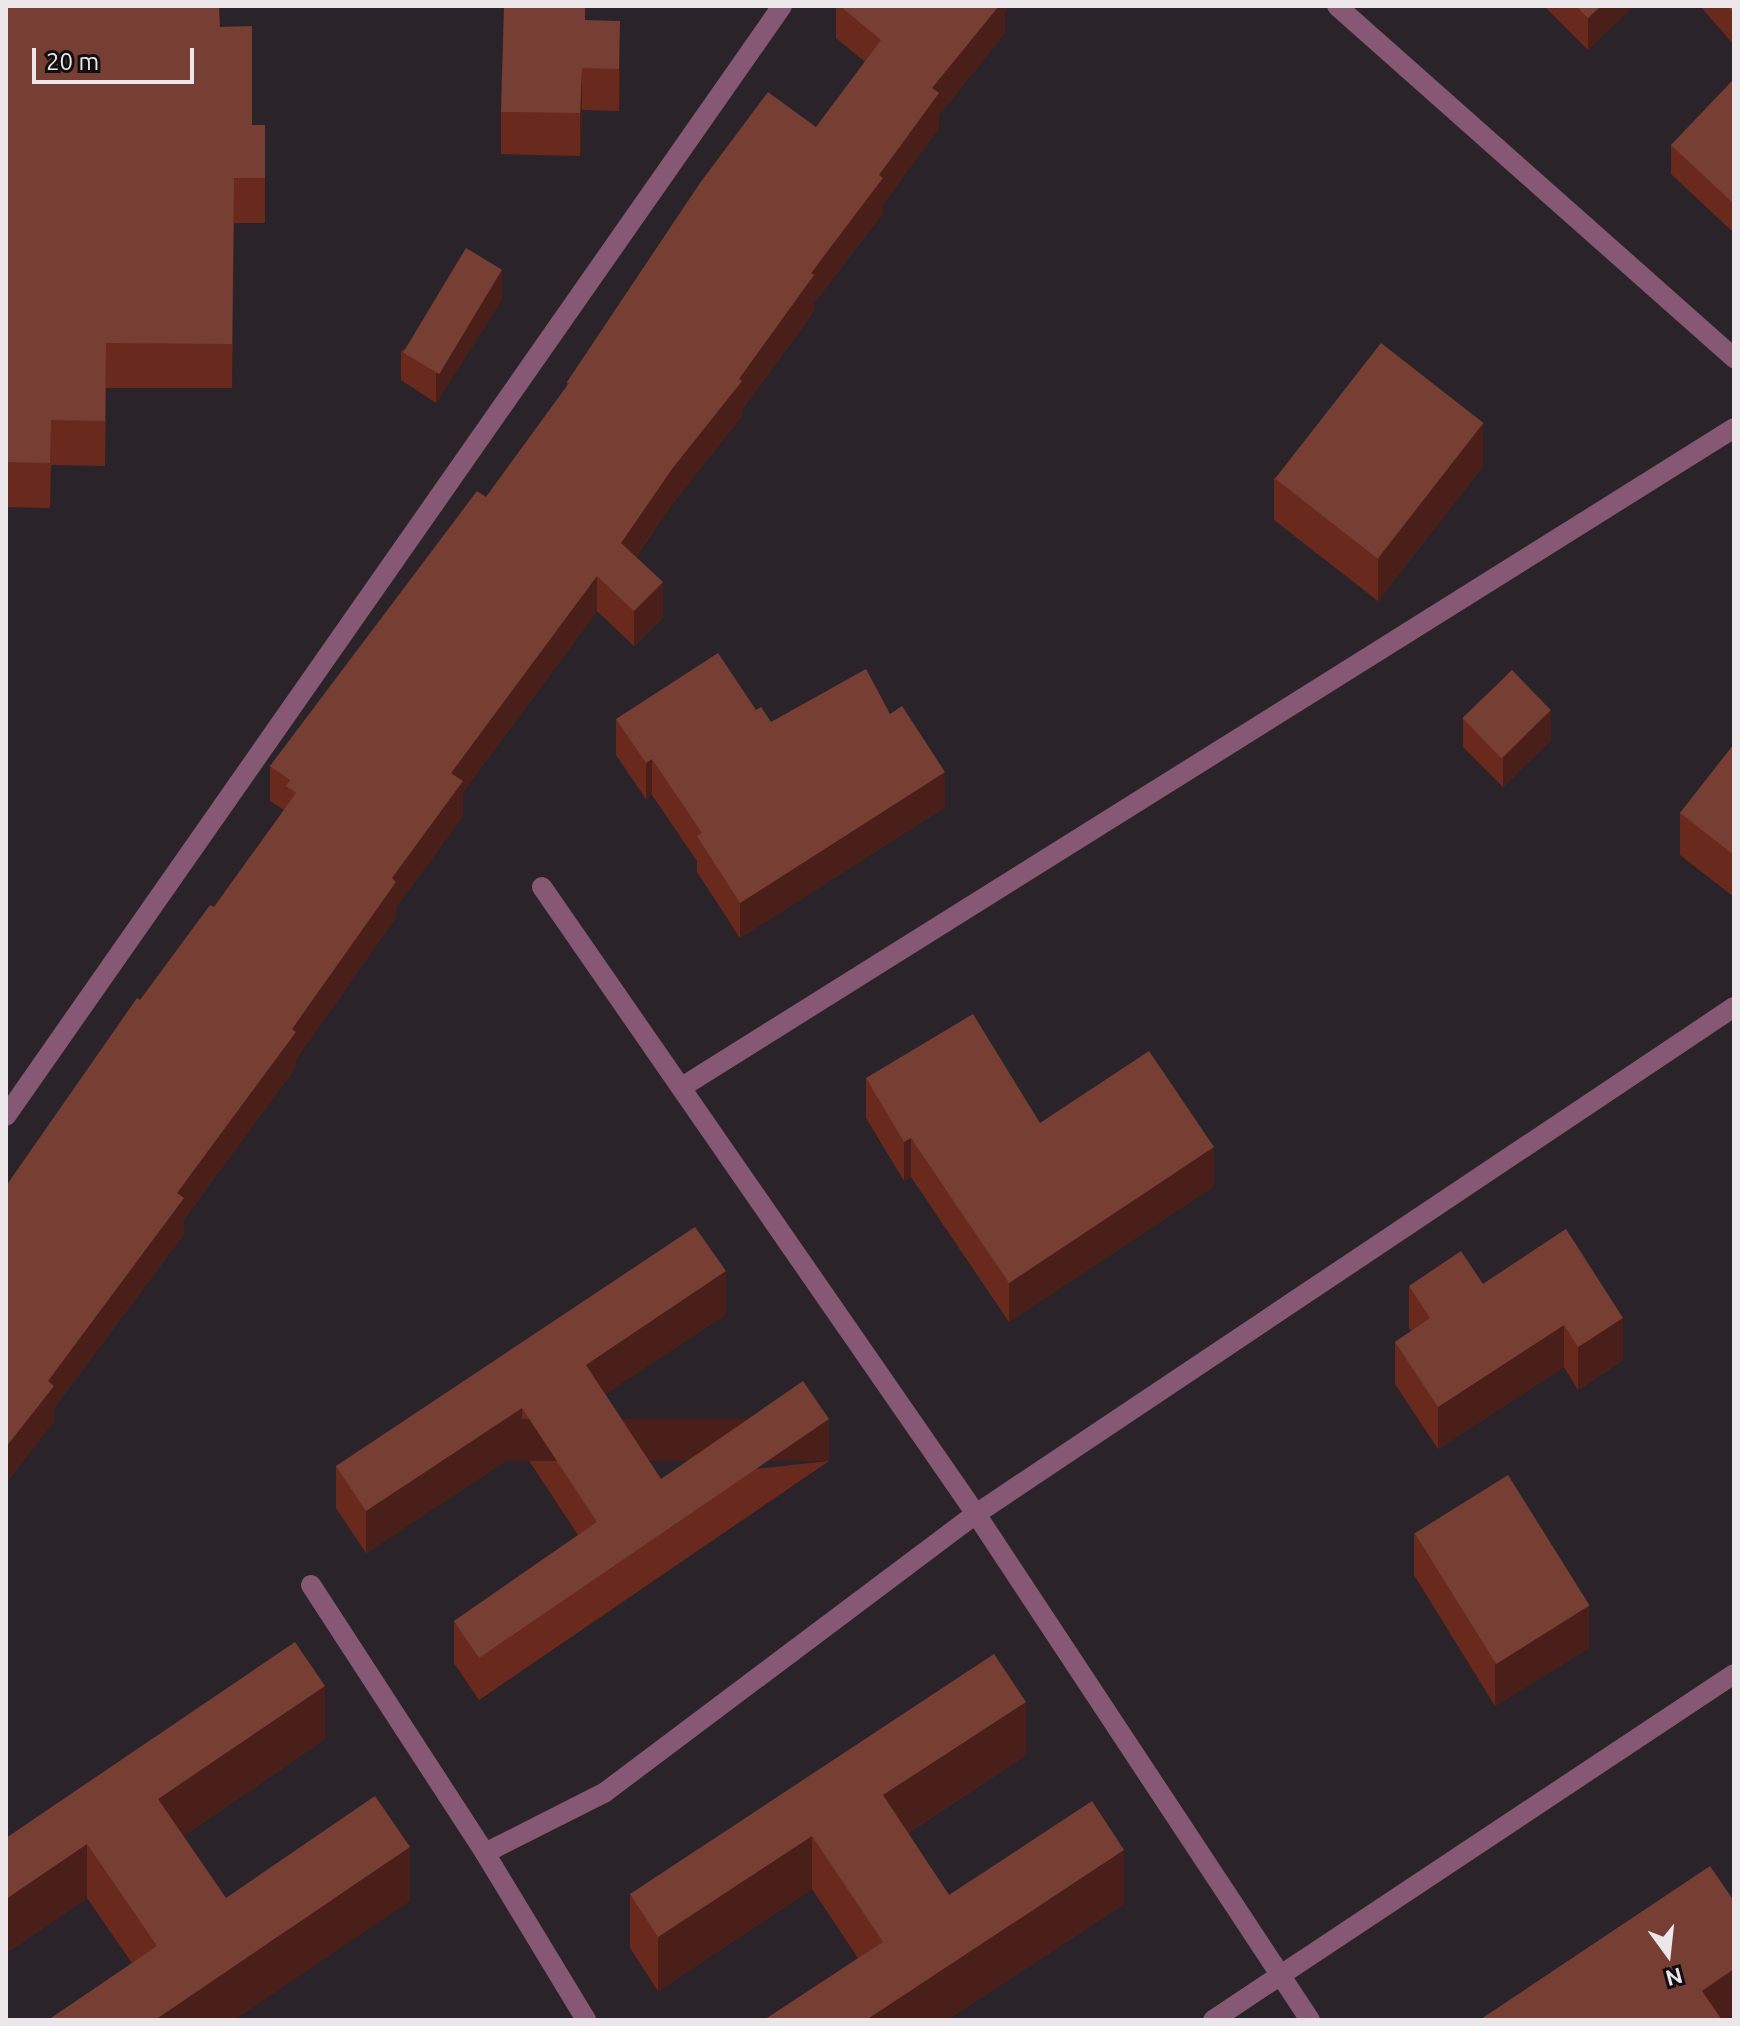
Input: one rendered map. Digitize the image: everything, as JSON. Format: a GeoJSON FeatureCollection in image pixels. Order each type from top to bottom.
{"type":"FeatureCollection","features":[{"type":"Feature","properties":{"kind":"street"},"geometry":{"type":"LineString","coordinates":[[6,1116],[782,6]]}},
{"type":"Feature","properties":{"kind":"street"},"geometry":{"type":"LineString","coordinates":[[1337,6],[1734,358]]}},
{"type":"Feature","properties":{"kind":"street"},"geometry":{"type":"LineString","coordinates":[[682,1087],[1734,428]]}},
{"type":"Feature","properties":{"kind":"street"},"geometry":{"type":"LineString","coordinates":[[542,887],[976,1514],[1310,2020]]}},
{"type":"Feature","properties":{"kind":"street"},"geometry":{"type":"LineString","coordinates":[[485,1853],[604,1793],[976,1514],[1734,1007]]}},
{"type":"Feature","properties":{"kind":"street"},"geometry":{"type":"LineString","coordinates":[[311,1585],[485,1853],[586,2020]]}},
{"type":"Feature","properties":{"kind":"street"},"geometry":{"type":"LineString","coordinates":[[1213,2020],[1734,1674]]}},
{"type":"Feature","properties":{"kind":"building"},"geometry":{"type":"Polygon","coordinates":[[[6,6],[219,6],[220,27],[252,26],[252,125],[265,125],[265,178],[234,178],[232,344],[106,343],[105,421],[51,420],[50,463],[6,462],[6,6]]]}},
{"type":"Feature","properties":{"kind":"building"},"geometry":{"type":"Polygon","coordinates":[[[504,6],[585,6],[585,20],[620,21],[619,69],[582,68],[580,113],[501,112],[504,6]]]}},
{"type":"Feature","properties":{"kind":"building"},"geometry":{"type":"Polygon","coordinates":[[[840,6],[999,6],[932,88],[939,93],[879,175],[883,178],[811,273],[814,275],[739,379],[742,381],[672,469],[621,543],[663,582],[634,611],[597,576],[451,773],[463,781],[392,878],[396,882],[292,1029],[296,1032],[177,1193],[184,1198],[48,1381],[54,1386],[6,1447],[6,1186],[137,998],[140,1000],[210,905],[214,907],[296,793],[286,786],[290,780],[270,766],[477,491],[486,497],[569,383],[700,183],[768,92],[816,127],[881,40],[840,6]]]}},
{"type":"Feature","properties":{"kind":"building"},"geometry":{"type":"Polygon","coordinates":[[[1576,6],[1601,6],[1588,18],[1576,6]]]}},
{"type":"Feature","properties":{"kind":"building"},"geometry":{"type":"Polygon","coordinates":[[[1734,79],[1734,204],[1671,145],[1734,79]]]}},
{"type":"Feature","properties":{"kind":"building"},"geometry":{"type":"Polygon","coordinates":[[[466,248],[502,270],[439,374],[403,353],[466,248]]]}},
{"type":"Feature","properties":{"kind":"building"},"geometry":{"type":"Polygon","coordinates":[[[1381,343],[1483,423],[1378,559],[1275,479],[1381,343]]]}},
{"type":"Feature","properties":{"kind":"building"},"geometry":{"type":"Polygon","coordinates":[[[718,653],[756,710],[761,707],[771,722],[866,669],[890,714],[902,706],[945,772],[740,903],[697,836],[702,833],[652,759],[646,763],[616,719],[718,653]]]}},
{"type":"Feature","properties":{"kind":"building"},"geometry":{"type":"Polygon","coordinates":[[[1512,670],[1551,710],[1501,758],[1462,718],[1512,670]]]}},
{"type":"Feature","properties":{"kind":"building"},"geometry":{"type":"Polygon","coordinates":[[[1734,744],[1734,855],[1680,813],[1734,744]]]}},
{"type":"Feature","properties":{"kind":"building"},"geometry":{"type":"Polygon","coordinates":[[[973,1014],[1040,1123],[1149,1051],[1214,1147],[1009,1283],[911,1138],[904,1142],[866,1078],[973,1014]]]}},
{"type":"Feature","properties":{"kind":"building"},"geometry":{"type":"Polygon","coordinates":[[[695,1227],[726,1271],[586,1365],[661,1479],[803,1381],[829,1419],[479,1658],[454,1621],[597,1522],[522,1408],[366,1511],[336,1466],[695,1227]]]}},
{"type":"Feature","properties":{"kind":"building"},"geometry":{"type":"Polygon","coordinates":[[[1566,1229],[1623,1318],[1578,1347],[1564,1325],[1438,1407],[1395,1342],[1430,1318],[1409,1286],[1461,1251],[1483,1284],[1566,1229]]]}},
{"type":"Feature","properties":{"kind":"building"},"geometry":{"type":"Polygon","coordinates":[[[1508,1475],[1590,1606],[1496,1664],[1415,1533],[1508,1475]]]}},
{"type":"Feature","properties":{"kind":"building"},"geometry":{"type":"Polygon","coordinates":[[[295,1642],[325,1686],[158,1799],[226,1898],[375,1796],[410,1847],[155,2020],[48,2020],[157,1946],[87,1844],[6,1899],[6,1838],[295,1642]]]}},
{"type":"Feature","properties":{"kind":"building"},"geometry":{"type":"Polygon","coordinates":[[[994,1654],[1026,1702],[883,1795],[949,1895],[1092,1801],[1124,1850],[866,2020],[764,2020],[883,1942],[812,1836],[658,1937],[630,1894],[994,1654]]]}},
{"type":"Feature","properties":{"kind":"building"},"geometry":{"type":"Polygon","coordinates":[[[1710,1866],[1734,1901],[1734,1969],[1702,1991],[1722,2020],[1481,2019],[1710,1866]]]}}]}
